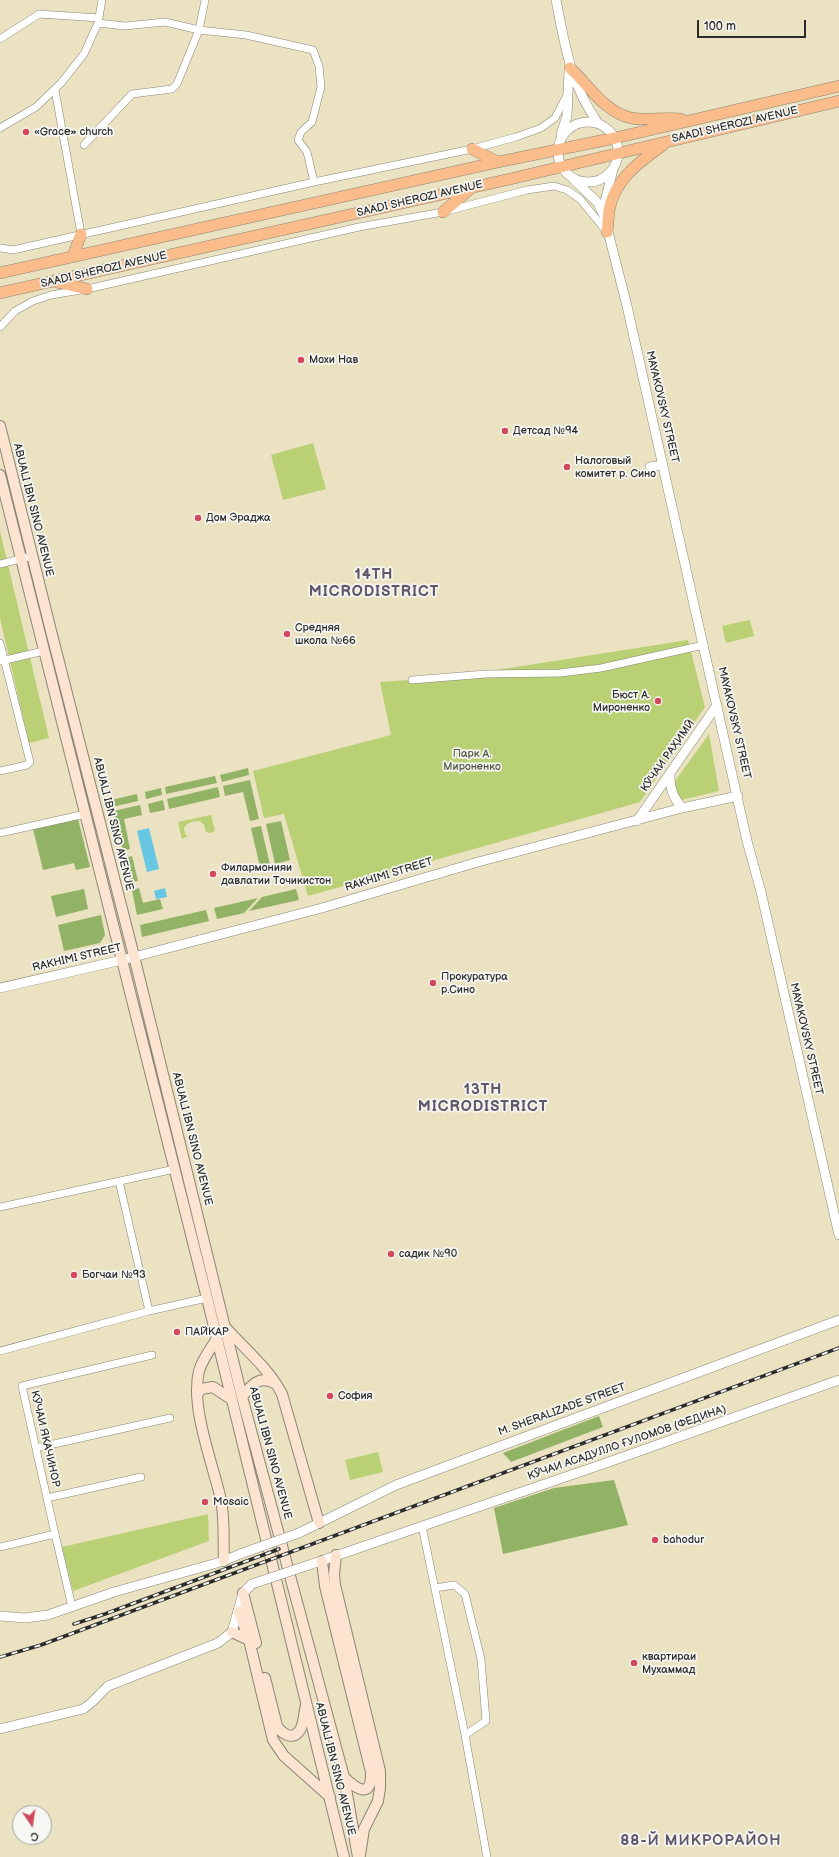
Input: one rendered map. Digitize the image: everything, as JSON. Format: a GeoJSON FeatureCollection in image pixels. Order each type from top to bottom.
{"type":"FeatureCollection","features":[{"type":"Feature","properties":{"kind":"main road"},"geometry":{"type":"LineString","coordinates":[[569,67],[583,80],[602,102],[615,111],[630,118],[693,120]]}},
{"type":"Feature","properties":{"kind":"main road","name":"SAADI SHEROZI AVENUE"},"geometry":{"type":"LineString","coordinates":[[0,273],[498,162],[615,138],[839,86]]}},
{"type":"Feature","properties":{"kind":"main road","name":"SAADI SHEROZI AVENUE"},"geometry":{"type":"LineString","coordinates":[[0,293],[472,187],[839,101]]}},
{"type":"Feature","properties":{"kind":"main road"},"geometry":{"type":"LineString","coordinates":[[607,232],[610,210],[617,189],[638,162],[668,141]]}},
{"type":"Feature","properties":{"kind":"main road"},"geometry":{"type":"LineString","coordinates":[[472,149],[498,162]]}},
{"type":"Feature","properties":{"kind":"main road"},"geometry":{"type":"LineString","coordinates":[[443,212],[472,187]]}},
{"type":"Feature","properties":{"kind":"main road"},"geometry":{"type":"LineString","coordinates":[[73,256],[81,234]]}},
{"type":"Feature","properties":{"kind":"main road"},"geometry":{"type":"LineString","coordinates":[[52,282],[87,289]]}},
{"type":"Feature","properties":{"kind":"main road","name":"ABUALI IBN SINO AVENUE"},"geometry":{"type":"LineString","coordinates":[[0,426],[134,956],[227,1330],[242,1397],[344,1777],[359,1857]]}},
{"type":"Feature","properties":{"kind":"main road","name":"ABUALI IBN SINO AVENUE"},"geometry":{"type":"LineString","coordinates":[[0,475],[207,1298],[344,1857]]}},
{"type":"Feature","properties":{"kind":"main road"},"geometry":{"type":"LineString","coordinates":[[227,1330],[262,1366],[282,1394],[319,1523]]}},
{"type":"Feature","properties":{"kind":"main road"},"geometry":{"type":"LineString","coordinates":[[216,1339],[199,1371],[197,1395],[200,1414],[221,1502],[224,1561]]}},
{"type":"Feature","properties":{"kind":"main road"},"geometry":{"type":"LineString","coordinates":[[242,1397],[255,1382],[263,1379],[271,1381],[277,1385]]}},
{"type":"Feature","properties":{"kind":"main road"},"geometry":{"type":"LineString","coordinates":[[197,1395],[201,1389],[213,1387],[231,1399]]}},
{"type":"Feature","properties":{"kind":"main road"},"geometry":{"type":"LineString","coordinates":[[336,1555],[334,1574],[335,1585],[380,1771],[378,1801],[364,1829],[359,1857]]}},
{"type":"Feature","properties":{"kind":"main road"},"geometry":{"type":"LineString","coordinates":[[317,1562],[325,1586],[371,1772],[371,1782],[364,1790],[358,1790],[344,1777]]}},
{"type":"Feature","properties":{"kind":"main road"},"geometry":{"type":"LineString","coordinates":[[243,1593],[277,1726],[282,1733],[293,1735],[300,1730],[306,1701]]}},
{"type":"Feature","properties":{"kind":"main road"},"geometry":{"type":"LineString","coordinates":[[239,1611],[249,1640],[273,1740],[284,1756],[330,1797]]}},
{"type":"Feature","properties":{"kind":"main road"},"geometry":{"type":"LineString","coordinates":[[232,1632],[249,1640]]}},
{"type":"Feature","properties":{"kind":"street"},"geometry":{"type":"LineString","coordinates":[[0,128],[36,107],[54,90],[84,54],[99,21],[102,0]]}},
{"type":"Feature","properties":{"kind":"street"},"geometry":{"type":"LineString","coordinates":[[84,145],[132,94],[172,89],[177,84],[199,30],[205,0]]}},
{"type":"Feature","properties":{"kind":"street"},"geometry":{"type":"LineString","coordinates":[[556,0],[569,67],[568,116],[557,150],[560,166]]}},
{"type":"Feature","properties":{"kind":"street"},"geometry":{"type":"LineString","coordinates":[[0,38],[39,14],[99,21],[125,26],[164,22],[199,30],[246,35],[313,50],[319,66],[321,87],[312,122],[300,132],[298,140],[307,152],[314,182]]}},
{"type":"Feature","properties":{"kind":"street"},"geometry":{"type":"LineString","coordinates":[[569,67],[588,109],[598,123]]}},
{"type":"Feature","properties":{"kind":"street"},"geometry":{"type":"LineString","coordinates":[[54,90],[81,234]]}},
{"type":"Feature","properties":{"kind":"street"},"geometry":{"type":"LineString","coordinates":[[0,248],[13,250],[314,182],[472,149],[516,137],[541,128],[555,118],[568,93]]}},
{"type":"Feature","properties":{"kind":"street"},"geometry":{"type":"LineString","coordinates":[[560,138],[569,128],[580,122],[598,123],[605,126],[615,138],[618,153]]}},
{"type":"Feature","properties":{"kind":"street","name":"MAYAKOVSKY STREET"},"geometry":{"type":"LineString","coordinates":[[604,216],[605,202],[618,153]]}},
{"type":"Feature","properties":{"kind":"street","name":"MAYAKOVSKY STREET"},"geometry":{"type":"LineString","coordinates":[[560,166],[598,203],[604,216],[627,306],[839,1235]]}},
{"type":"Feature","properties":{"kind":"street"},"geometry":{"type":"LineString","coordinates":[[573,179],[591,182],[608,175],[614,168]]}},
{"type":"Feature","properties":{"kind":"street"},"geometry":{"type":"LineString","coordinates":[[0,327],[15,311],[33,301],[51,294],[87,289],[359,227],[443,212],[527,190],[554,186],[567,190],[580,199],[607,232]]}},
{"type":"Feature","properties":{"kind":"street"},"geometry":{"type":"LineString","coordinates":[[650,467],[663,465]]}},
{"type":"Feature","properties":{"kind":"street"},"geometry":{"type":"LineString","coordinates":[[0,564],[32,556]]}},
{"type":"Feature","properties":{"kind":"street"},"geometry":{"type":"LineString","coordinates":[[0,643],[2,661],[30,762],[27,765],[0,771]]}},
{"type":"Feature","properties":{"kind":"street"},"geometry":{"type":"LineString","coordinates":[[412,680],[486,674],[560,673],[600,668],[704,645]]}},
{"type":"Feature","properties":{"kind":"street"},"geometry":{"type":"LineString","coordinates":[[2,661],[44,651]]}},
{"type":"Feature","properties":{"kind":"street","name":"КӮЧАИ РАҲИМӢ"},"geometry":{"type":"LineString","coordinates":[[637,821],[718,705]]}},
{"type":"Feature","properties":{"kind":"street"},"geometry":{"type":"LineString","coordinates":[[670,775],[670,787],[673,797],[682,808]]}},
{"type":"Feature","properties":{"kind":"street","name":"RAKHIMI STREET"},"geometry":{"type":"LineString","coordinates":[[0,988],[269,925],[478,862],[682,808],[738,796]]}},
{"type":"Feature","properties":{"kind":"street"},"geometry":{"type":"LineString","coordinates":[[0,833],[85,814]]}},
{"type":"Feature","properties":{"kind":"street"},"geometry":{"type":"LineString","coordinates":[[0,1207],[174,1169]]}},
{"type":"Feature","properties":{"kind":"street"},"geometry":{"type":"LineString","coordinates":[[119,1181],[149,1311]]}},
{"type":"Feature","properties":{"kind":"street"},"geometry":{"type":"LineString","coordinates":[[0,1351],[149,1311],[207,1298]]}},
{"type":"Feature","properties":{"kind":"street","name":"M. SHERALIZADE STREET"},"geometry":{"type":"LineString","coordinates":[[224,1561],[299,1533],[396,1485],[839,1320]]}},
{"type":"Feature","properties":{"kind":"street","name":"КӮЧАИ ЯКАЧИНОР"},"geometry":{"type":"LineString","coordinates":[[72,1607],[22,1386],[152,1355]]}},
{"type":"Feature","properties":{"kind":"street","name":"КӮЧАИ АСАДУЛЛО ҒУЛОМОВ (ФЕДИНА)"},"geometry":{"type":"LineString","coordinates":[[243,1593],[252,1584],[606,1464],[839,1380]]}},
{"type":"Feature","properties":{"kind":"street"},"geometry":{"type":"LineString","coordinates":[[36,1448],[170,1418]]}},
{"type":"Feature","properties":{"kind":"street"},"geometry":{"type":"LineString","coordinates":[[47,1498],[141,1477]]}},
{"type":"Feature","properties":{"kind":"street"},"geometry":{"type":"LineString","coordinates":[[422,1526],[465,1735],[487,1857]]}},
{"type":"Feature","properties":{"kind":"street"},"geometry":{"type":"LineString","coordinates":[[0,1547],[55,1534]]}},
{"type":"Feature","properties":{"kind":"street"},"geometry":{"type":"LineString","coordinates":[[0,1616],[25,1618],[48,1615],[114,1592],[224,1561]]}},
{"type":"Feature","properties":{"kind":"street"},"geometry":{"type":"LineString","coordinates":[[435,1588],[454,1585],[464,1594],[482,1659],[486,1720],[465,1735]]}},
{"type":"Feature","properties":{"kind":"street"},"geometry":{"type":"LineString","coordinates":[[0,1729],[83,1709],[91,1704],[97,1695],[108,1686],[218,1643],[232,1632],[243,1593]]}},
{"type":"Feature","properties":{"kind":"green space"},"geometry":{"type":"Polygon","coordinates":[[[313,443],[326,489],[283,500],[271,455],[313,443]]]}},
{"type":"Feature","properties":{"kind":"green space"},"geometry":{"type":"Polygon","coordinates":[[[0,531],[49,738],[29,743],[0,618],[0,531]]]}},
{"type":"Feature","properties":{"kind":"green space"},"geometry":{"type":"Polygon","coordinates":[[[750,620],[754,636],[726,643],[722,626],[750,620]]]}},
{"type":"Feature","properties":{"kind":"green space","name":"Парк А. Мироненко"},"geometry":{"type":"Polygon","coordinates":[[[688,640],[705,707],[640,802],[308,896],[284,814],[264,818],[253,771],[391,735],[380,682],[452,677],[688,640]]]}},
{"type":"Feature","properties":{"kind":"green space"},"geometry":{"type":"Polygon","coordinates":[[[709,734],[719,791],[682,800],[673,787],[675,781],[709,734]]]}},
{"type":"Feature","properties":{"kind":"green space"},"geometry":{"type":"Polygon","coordinates":[[[248,768],[249,775],[222,782],[220,775],[248,768]]]}},
{"type":"Feature","properties":{"kind":"green space"},"geometry":{"type":"Polygon","coordinates":[[[215,776],[217,783],[166,794],[165,787],[215,776]]]}},
{"type":"Feature","properties":{"kind":"green space"},"geometry":{"type":"Polygon","coordinates":[[[250,780],[259,819],[250,821],[243,792],[225,796],[223,786],[250,780]]]}},
{"type":"Feature","properties":{"kind":"green space"},"geometry":{"type":"Polygon","coordinates":[[[218,787],[220,797],[169,809],[167,799],[218,787]]]}},
{"type":"Feature","properties":{"kind":"green space"},"geometry":{"type":"Polygon","coordinates":[[[161,788],[162,795],[146,799],[145,792],[161,788]]]}},
{"type":"Feature","properties":{"kind":"green space"},"geometry":{"type":"Polygon","coordinates":[[[137,794],[138,801],[112,807],[111,800],[137,794]]]}},
{"type":"Feature","properties":{"kind":"green space"},"geometry":{"type":"Polygon","coordinates":[[[163,800],[165,810],[150,813],[148,804],[163,800]]]}},
{"type":"Feature","properties":{"kind":"green space"},"geometry":{"type":"Polygon","coordinates":[[[140,805],[142,815],[124,819],[130,849],[123,851],[113,811],[140,805]]]}},
{"type":"Feature","properties":{"kind":"green space"},"geometry":{"type":"Polygon","coordinates":[[[211,815],[215,831],[210,833],[206,832],[204,825],[200,821],[193,822],[187,824],[184,828],[185,834],[188,836],[182,839],[178,822],[211,815]]]}},
{"type":"Feature","properties":{"kind":"green space"},"geometry":{"type":"Polygon","coordinates":[[[78,819],[90,867],[76,870],[74,863],[43,870],[33,829],[78,819]]]}},
{"type":"Feature","properties":{"kind":"green space"},"geometry":{"type":"Polygon","coordinates":[[[281,821],[290,860],[275,864],[266,824],[281,821]]]}},
{"type":"Feature","properties":{"kind":"green space"},"geometry":{"type":"Polygon","coordinates":[[[261,826],[270,865],[260,867],[251,828],[261,826]]]}},
{"type":"Feature","properties":{"kind":"green space"},"geometry":{"type":"Polygon","coordinates":[[[132,856],[138,881],[130,882],[124,858],[132,856]]]}},
{"type":"Feature","properties":{"kind":"green space"},"geometry":{"type":"Polygon","coordinates":[[[139,888],[143,903],[160,899],[163,909],[137,915],[132,890],[139,888]]]}},
{"type":"Feature","properties":{"kind":"green space"},"geometry":{"type":"Polygon","coordinates":[[[84,889],[88,909],[56,917],[51,896],[84,889]]]}},
{"type":"Feature","properties":{"kind":"green space"},"geometry":{"type":"Polygon","coordinates":[[[296,889],[299,900],[249,911],[262,897],[296,889]]]}},
{"type":"Feature","properties":{"kind":"green space"},"geometry":{"type":"Polygon","coordinates":[[[258,898],[244,913],[217,919],[214,908],[258,898]]]}},
{"type":"Feature","properties":{"kind":"green space"},"geometry":{"type":"Polygon","coordinates":[[[206,910],[209,921],[142,937],[140,925],[206,910]]]}},
{"type":"Feature","properties":{"kind":"green space"},"geometry":{"type":"Polygon","coordinates":[[[101,915],[105,935],[100,943],[64,951],[58,925],[101,915]]]}},
{"type":"Feature","properties":{"kind":"green space"},"geometry":{"type":"Polygon","coordinates":[[[599,1416],[603,1427],[511,1462],[503,1453],[599,1416]]]}},
{"type":"Feature","properties":{"kind":"green space"},"geometry":{"type":"Polygon","coordinates":[[[378,1452],[383,1472],[350,1480],[345,1460],[378,1452]]]}},
{"type":"Feature","properties":{"kind":"green space"},"geometry":{"type":"Polygon","coordinates":[[[614,1480],[628,1525],[503,1554],[494,1508],[554,1488],[614,1480]]]}},
{"type":"Feature","properties":{"kind":"green space"},"geometry":{"type":"Polygon","coordinates":[[[208,1514],[209,1541],[73,1591],[62,1547],[208,1514]]]}},
{"type":"Feature","properties":{"kind":"water"},"geometry":{"type":"Polygon","coordinates":[[[149,828],[159,869],[147,872],[137,831],[149,828]]]}},
{"type":"Feature","properties":{"kind":"water"},"geometry":{"type":"Polygon","coordinates":[[[165,888],[167,897],[156,899],[154,891],[165,888]]]}},
{"type":"Feature","properties":{"kind":"railway"},"geometry":{"type":"LineString","coordinates":[[0,1657],[41,1645],[839,1348]]}},
{"type":"Feature","properties":{"kind":"railway"},"geometry":{"type":"LineString","coordinates":[[74,1624],[105,1614],[279,1549]]}},
{"type":"Feature","properties":{"kind":"place","name":"«Grace» church"},"geometry":{"type":"Point","coordinates":[26,132]}},
{"type":"Feature","properties":{"kind":"place","name":"Мохи Нав"},"geometry":{"type":"Point","coordinates":[301,360]}},
{"type":"Feature","properties":{"kind":"place","name":"Детсад №94"},"geometry":{"type":"Point","coordinates":[505,431]}},
{"type":"Feature","properties":{"kind":"place","name":"Налоговый комитет р. Сино"},"geometry":{"type":"Point","coordinates":[567,467]}},
{"type":"Feature","properties":{"kind":"place","name":"Дом Эраджа"},"geometry":{"type":"Point","coordinates":[198,518]}},
{"type":"Feature","properties":{"kind":"place","name":"Средняя школа №66"},"geometry":{"type":"Point","coordinates":[287,634]}},
{"type":"Feature","properties":{"kind":"place","name":"Бюст А. Мироненко"},"geometry":{"type":"Point","coordinates":[658,701]}},
{"type":"Feature","properties":{"kind":"place","name":"Филармонияи давлатии Точикистон"},"geometry":{"type":"Point","coordinates":[213,874]}},
{"type":"Feature","properties":{"kind":"place","name":"Прокуратура р.Сино"},"geometry":{"type":"Point","coordinates":[433,983]}},
{"type":"Feature","properties":{"kind":"place","name":"садик №90"},"geometry":{"type":"Point","coordinates":[391,1254]}},
{"type":"Feature","properties":{"kind":"place","name":"Богчаи №93"},"geometry":{"type":"Point","coordinates":[74,1275]}},
{"type":"Feature","properties":{"kind":"place","name":"ПАЙКАР"},"geometry":{"type":"Point","coordinates":[177,1332]}},
{"type":"Feature","properties":{"kind":"place","name":"София"},"geometry":{"type":"Point","coordinates":[330,1396]}},
{"type":"Feature","properties":{"kind":"place","name":"Mosaic"},"geometry":{"type":"Point","coordinates":[205,1502]}},
{"type":"Feature","properties":{"kind":"place","name":"bahodur"},"geometry":{"type":"Point","coordinates":[655,1540]}},
{"type":"Feature","properties":{"kind":"place","name":"квартираи Мухаммад"},"geometry":{"type":"Point","coordinates":[634,1663]}},
{"type":"Feature","properties":{"kind":"district","name":"14TH MICRODISTRICT"},"geometry":{"type":"Point","coordinates":[374,584]}},
{"type":"Feature","properties":{"kind":"district","name":"13TH MICRODISTRICT"},"geometry":{"type":"Point","coordinates":[483,1098]}},
{"type":"Feature","properties":{"kind":"district","name":"88-Й МИКРОРАЙОН"},"geometry":{"type":"Point","coordinates":[701,1841]}}]}
